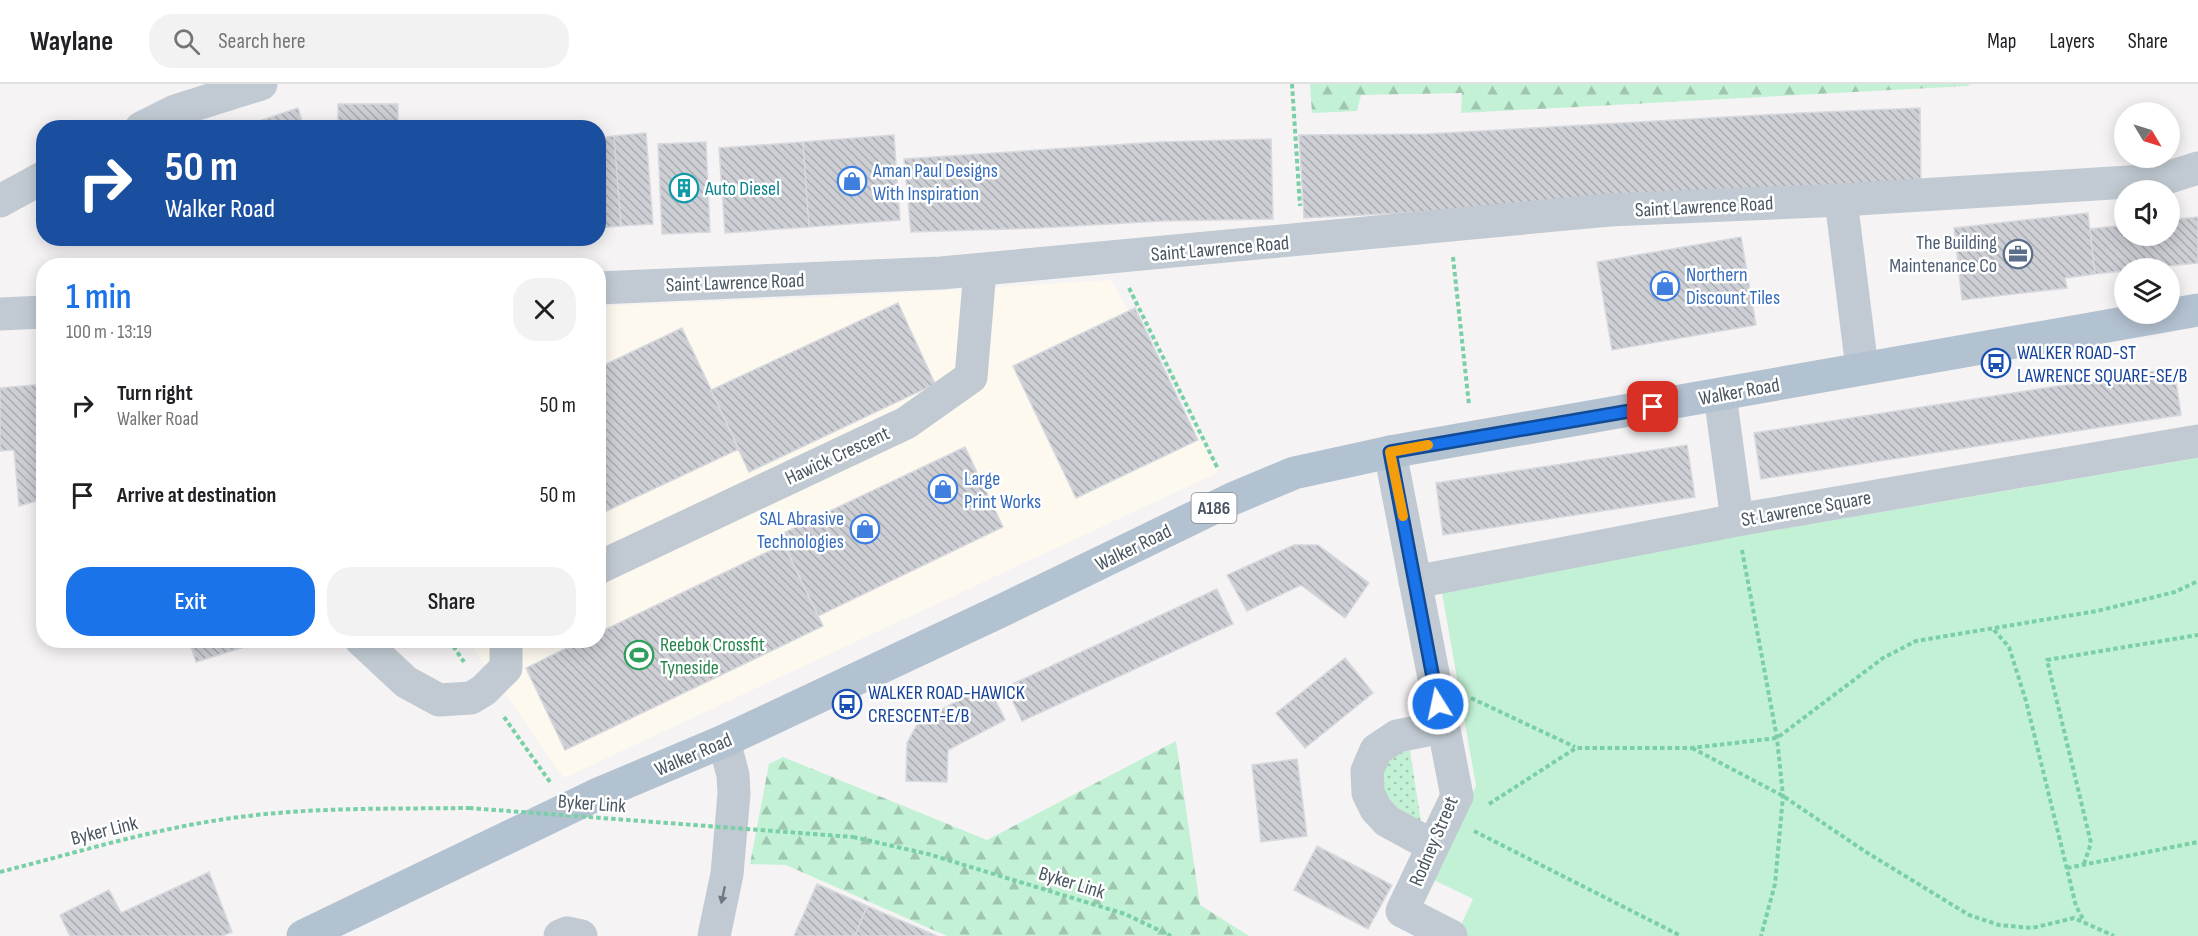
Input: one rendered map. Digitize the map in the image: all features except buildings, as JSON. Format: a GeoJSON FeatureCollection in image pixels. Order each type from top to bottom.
{"type":"FeatureCollection","features":[{"type":"Feature","properties":{"kind":"main road","name":"Walker Road"},"geometry":{"type":"LineString","coordinates":[[303,936],[569,808],[724,741],[1196,516],[1294,472],[1390,452],[2198,310]]}},
{"type":"Feature","properties":{"kind":"street"},"geometry":{"type":"LineString","coordinates":[[157,120],[175,111],[261,84]]}},
{"type":"Feature","properties":{"kind":"street","name":"Saint Lawrence Road"},"geometry":{"type":"LineString","coordinates":[[606,288],[941,273],[1450,227],[1609,210],[1841,200],[2160,180],[2198,168]]}},
{"type":"Feature","properties":{"kind":"street"},"geometry":{"type":"LineString","coordinates":[[0,201],[36,181]]}},
{"type":"Feature","properties":{"kind":"street"},"geometry":{"type":"LineString","coordinates":[[1841,200],[1862,368]]}},
{"type":"Feature","properties":{"kind":"street","name":"Hawick Crescent"},"geometry":{"type":"LineString","coordinates":[[606,564],[906,423],[971,377],[980,270]]}},
{"type":"Feature","properties":{"kind":"street"},"geometry":{"type":"LineString","coordinates":[[0,314],[36,312]]}},
{"type":"Feature","properties":{"kind":"street"},"geometry":{"type":"LineString","coordinates":[[1720,395],[1737,520]]}},
{"type":"Feature","properties":{"kind":"street","name":"St Lawrence Square"},"geometry":{"type":"LineString","coordinates":[[1415,582],[1737,520],[2198,441]]}},
{"type":"Feature","properties":{"kind":"street","name":"Rodney Street"},"geometry":{"type":"LineString","coordinates":[[1390,452],[1442,727],[1446,820],[1402,911],[1451,936]]}},
{"type":"Feature","properties":{"kind":"street"},"geometry":{"type":"LineString","coordinates":[[370,648],[406,682],[439,700],[471,698],[484,690],[506,668],[506,648]]}},
{"type":"Feature","properties":{"kind":"street"},"geometry":{"type":"LineString","coordinates":[[1442,727],[1397,736],[1376,750],[1367,771],[1368,793],[1376,809],[1387,821],[1446,820]]}},
{"type":"Feature","properties":{"kind":"street"},"geometry":{"type":"LineString","coordinates":[[714,936],[727,874],[734,794],[733,775],[724,741]]}},
{"type":"Feature","properties":{"kind":"street"},"geometry":{"type":"LineString","coordinates":[[560,936],[567,933],[581,936]]}},
{"type":"Feature","properties":{"kind":"path"},"geometry":{"type":"LineString","coordinates":[[1292,84],[1302,240]]}},
{"type":"Feature","properties":{"kind":"path"},"geometry":{"type":"LineString","coordinates":[[1450,227],[1473,438]]}},
{"type":"Feature","properties":{"kind":"path"},"geometry":{"type":"LineString","coordinates":[[1114,257],[1202,436]]}},
{"type":"Feature","properties":{"kind":"path"},"geometry":{"type":"LineString","coordinates":[[1737,520],[1777,738],[1783,796],[1775,884],[1761,936]]}},
{"type":"Feature","properties":{"kind":"path"},"geometry":{"type":"LineString","coordinates":[[1434,681],[1576,748],[1691,748],[1777,738],[1883,658],[1916,641],[2097,612],[2175,591],[2198,581]]}},
{"type":"Feature","properties":{"kind":"path"},"geometry":{"type":"LineString","coordinates":[[1994,630],[2009,647],[2026,701],[2076,906],[2084,921]]}},
{"type":"Feature","properties":{"kind":"path"},"geometry":{"type":"LineString","coordinates":[[2084,864],[2091,843],[2047,660],[2198,635]]}},
{"type":"Feature","properties":{"kind":"path"},"geometry":{"type":"LineString","coordinates":[[455,648],[569,808]]}},
{"type":"Feature","properties":{"kind":"path"},"geometry":{"type":"LineString","coordinates":[[1446,820],[1489,804],[1576,748]]}},
{"type":"Feature","properties":{"kind":"path"},"geometry":{"type":"LineString","coordinates":[[1691,748],[1783,796],[1866,852],[1969,915],[1999,924],[2032,928],[2073,918],[2114,936]]}},
{"type":"Feature","properties":{"kind":"path","name":"Byker Link"},"geometry":{"type":"LineString","coordinates":[[0,872],[159,832],[239,817],[303,811],[469,808],[853,837],[928,854],[1125,914],[1171,936]]}},
{"type":"Feature","properties":{"kind":"path"},"geometry":{"type":"LineString","coordinates":[[1446,820],[1681,936]]}},
{"type":"Feature","properties":{"kind":"path"},"geometry":{"type":"LineString","coordinates":[[2067,868],[2198,842]]}},
{"type":"Feature","properties":{"kind":"shaded area"},"geometry":{"type":"Polygon","coordinates":[[[1111,280],[1219,472],[564,778],[473,648],[606,648],[606,306],[852,296],[1111,280]]]}},
{"type":"Feature","properties":{"kind":"green space"},"geometry":{"type":"Polygon","coordinates":[[[1310,84],[1972,84],[1461,113],[1462,93],[1361,95],[1357,111],[1312,113],[1310,84]]]}},
{"type":"Feature","properties":{"kind":"green space"},"geometry":{"type":"Polygon","coordinates":[[[2198,458],[2198,936],[1456,936],[1473,899],[1434,880],[1476,786],[1441,587],[2198,458]]]}},
{"type":"Feature","properties":{"kind":"green space"},"geometry":{"type":"Polygon","coordinates":[[[1176,741],[1200,905],[1249,936],[947,936],[786,865],[750,864],[769,764],[783,757],[987,840],[1176,741]]]}},
{"type":"Feature","properties":{"kind":"green space"},"geometry":{"type":"Polygon","coordinates":[[[1409,744],[1421,822],[1388,812],[1377,766],[1409,744]]]}},
{"type":"Feature","properties":{"kind":"slow traffic"},"geometry":{"type":"LineString","coordinates":[[1403,516],[1390,452],[1428,445]]}},
{"type":"Feature","properties":{"kind":"place","name":"Aman Paul Designs With Inspiration"},"geometry":{"type":"Point","coordinates":[852,181]}},
{"type":"Feature","properties":{"kind":"place","name":"Auto Diesel"},"geometry":{"type":"Point","coordinates":[684,188]}},
{"type":"Feature","properties":{"kind":"place","name":"The Building Maintenance Co"},"geometry":{"type":"Point","coordinates":[2018,254]}},
{"type":"Feature","properties":{"kind":"place","name":"Northern Discount Tiles"},"geometry":{"type":"Point","coordinates":[1665,286]}},
{"type":"Feature","properties":{"kind":"place","name":"WALKER ROAD-ST LAWRENCE SQUARE-SE/B"},"geometry":{"type":"Point","coordinates":[1996,363]}},
{"type":"Feature","properties":{"kind":"place","name":"Large Print Works"},"geometry":{"type":"Point","coordinates":[943,489]}},
{"type":"Feature","properties":{"kind":"place","name":"SAL Abrasive Technologies"},"geometry":{"type":"Point","coordinates":[865,529]}},
{"type":"Feature","properties":{"kind":"place","name":"Reebok Crossfit Tyneside"},"geometry":{"type":"Point","coordinates":[639,655]}},
{"type":"Feature","properties":{"kind":"place","name":"WALKER ROAD-HAWICK CRESCENT-E/B"},"geometry":{"type":"Point","coordinates":[847,704]}},
{"type":"Feature","properties":{"kind":"route"},"geometry":{"type":"LineString","coordinates":[[1438,704],[1390,452],[1653,407]]}}]}
